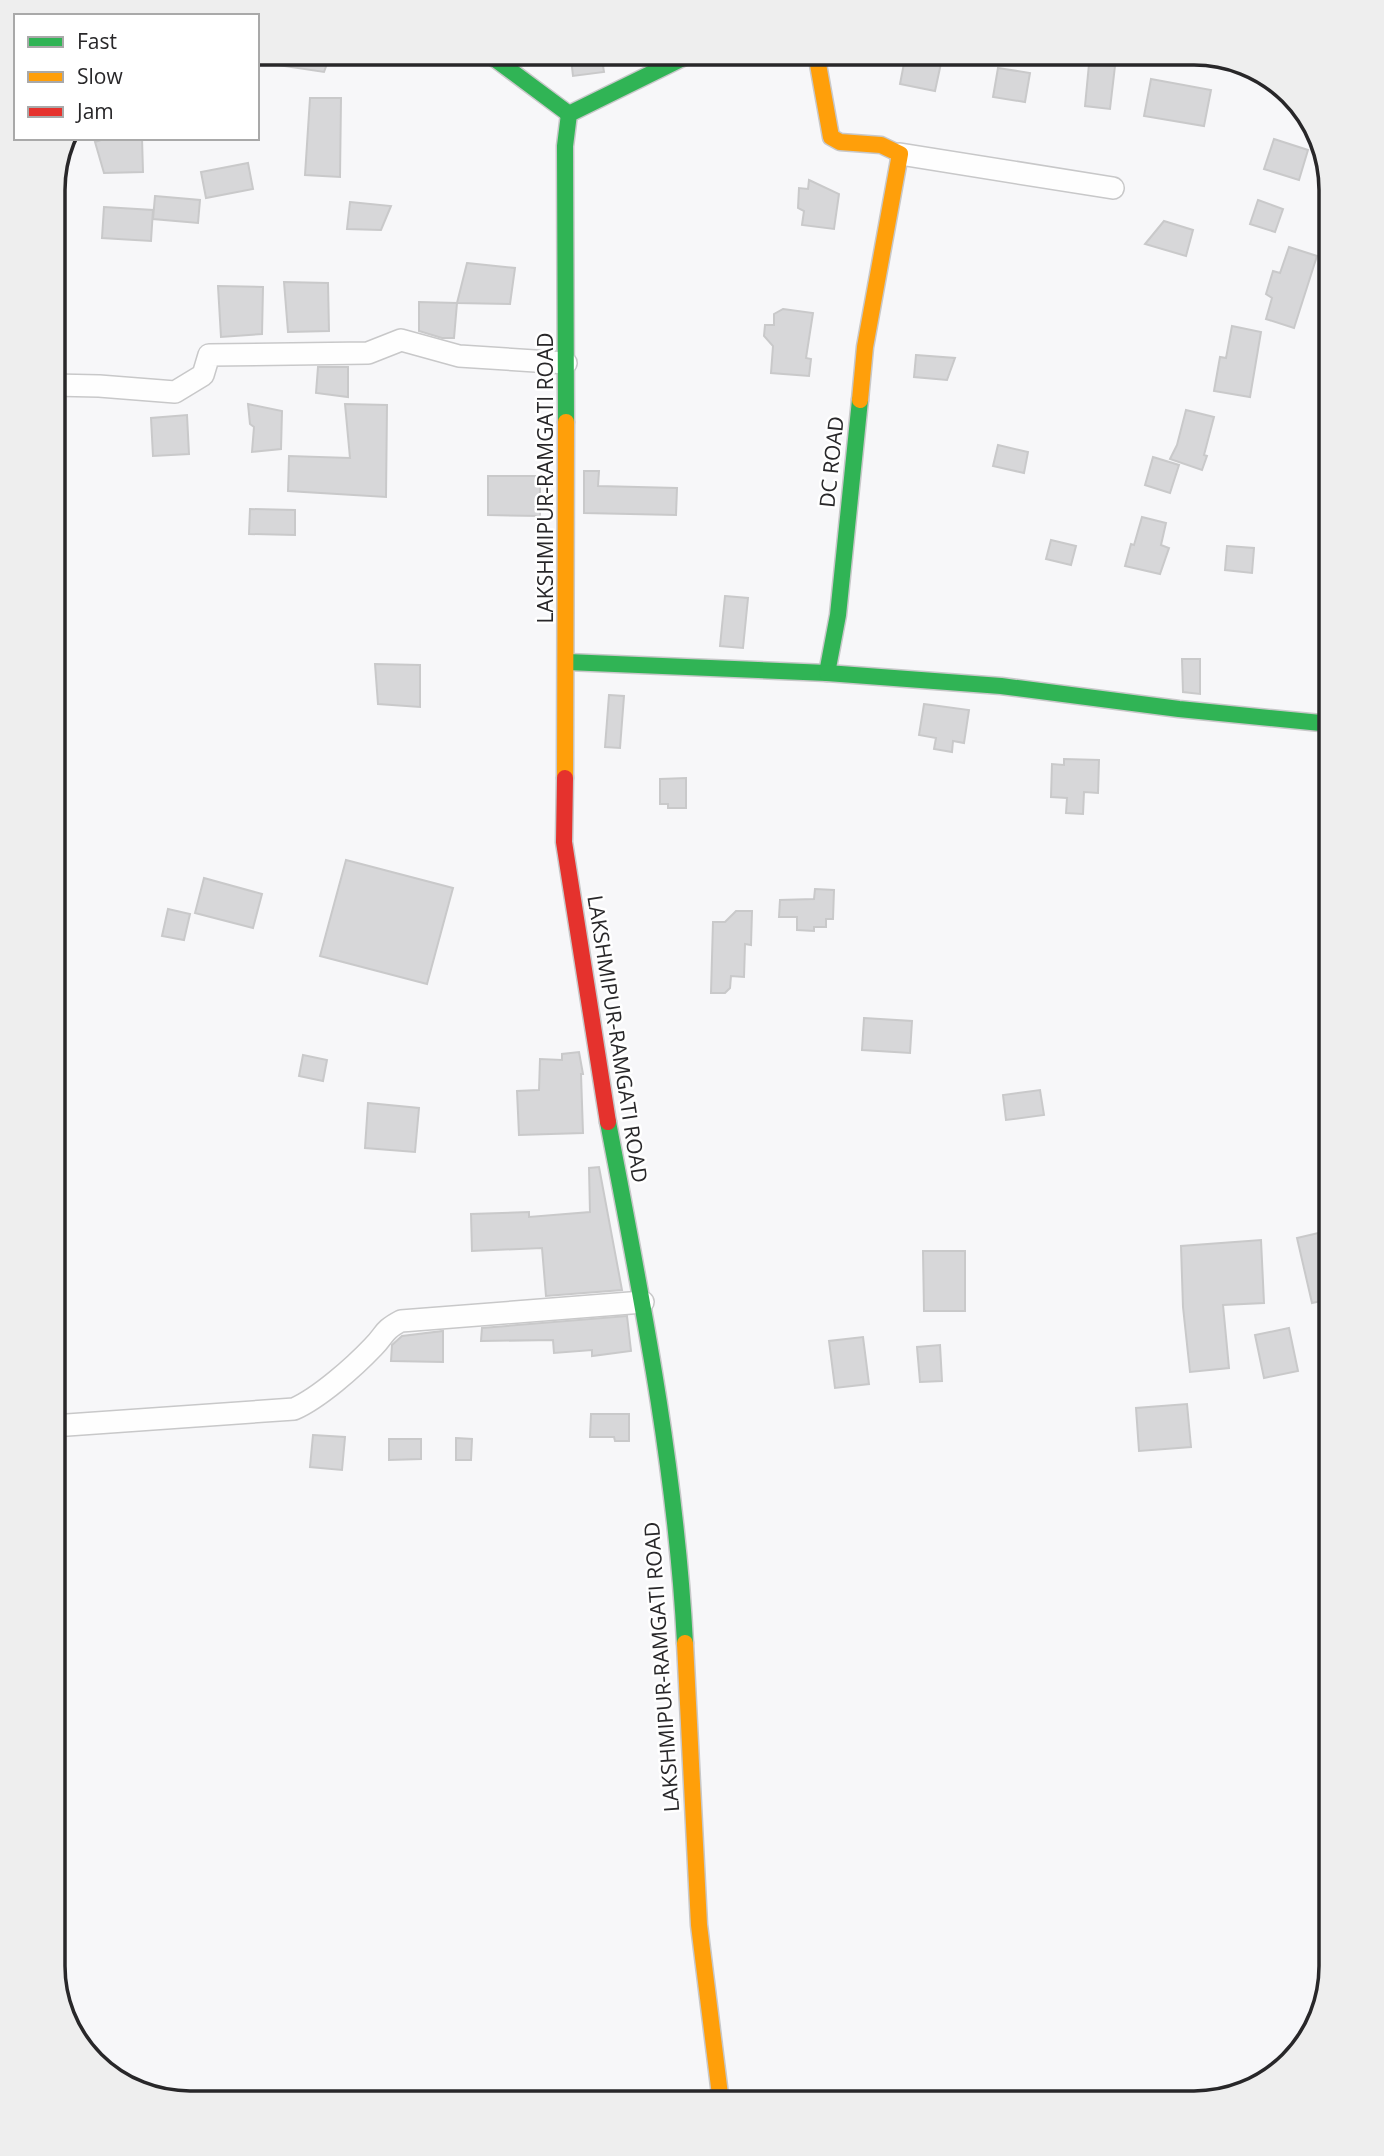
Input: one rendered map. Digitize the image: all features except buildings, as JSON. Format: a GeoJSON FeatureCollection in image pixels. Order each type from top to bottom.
{"type":"FeatureCollection","features":[{"type":"Feature","properties":{"kind":"main road"},"geometry":{"type":"LineString","coordinates":[[503,65],[569,114],[668,65]]}},
{"type":"Feature","properties":{"kind":"main road"},"geometry":{"type":"LineString","coordinates":[[818,65],[831,137],[840,142],[881,145],[900,153]]}},
{"type":"Feature","properties":{"kind":"main road","name":"LAKSHMIPUR-RAMGATI ROAD"},"geometry":{"type":"LineString","coordinates":[[569,114],[565,146],[567,662],[564,842],[608,1122],[643,1302],[681,1563],[699,1925],[720,2091]]}},
{"type":"Feature","properties":{"kind":"main road","name":"DC ROAD"},"geometry":{"type":"LineString","coordinates":[[827,673],[838,615],[865,347],[900,153]]}},
{"type":"Feature","properties":{"kind":"main road"},"geometry":{"type":"LineString","coordinates":[[567,662],[827,673],[1001,686],[1179,709],[1319,723]]}},
{"type":"Feature","properties":{"kind":"street"},"geometry":{"type":"LineString","coordinates":[[900,153],[1113,188]]}},
{"type":"Feature","properties":{"kind":"street"},"geometry":{"type":"LineString","coordinates":[[65,385],[175,392],[203,375],[209,355],[368,353],[401,340],[459,356],[566,363]]}},
{"type":"Feature","properties":{"kind":"street"},"geometry":{"type":"LineString","coordinates":[[65,1425],[294,1409],[310,1402],[374,1346],[387,1328],[401,1321],[643,1302]]}},
{"type":"Feature","properties":{"kind":"traffic: fast"},"geometry":{"type":"LineString","coordinates":[[503,65],[569,114]]}},
{"type":"Feature","properties":{"kind":"traffic: fast"},"geometry":{"type":"LineString","coordinates":[[566,422],[565,146],[569,114],[669,65]]}},
{"type":"Feature","properties":{"kind":"traffic: fast"},"geometry":{"type":"LineString","coordinates":[[567,662],[827,673],[838,615],[860,400]]}},
{"type":"Feature","properties":{"kind":"traffic: fast"},"geometry":{"type":"LineString","coordinates":[[827,673],[1001,686],[1179,709],[1319,723]]}},
{"type":"Feature","properties":{"kind":"traffic: fast"},"geometry":{"type":"LineString","coordinates":[[608,1122],[656,1381],[674,1512],[685,1643]]}},
{"type":"Feature","properties":{"kind":"traffic: slow"},"geometry":{"type":"LineString","coordinates":[[818,65],[831,137],[840,142],[881,145],[900,154],[865,347],[860,400]]}},
{"type":"Feature","properties":{"kind":"traffic: slow"},"geometry":{"type":"LineString","coordinates":[[565,778],[566,422]]}},
{"type":"Feature","properties":{"kind":"traffic: slow"},"geometry":{"type":"LineString","coordinates":[[685,1643],[699,1925],[720,2091]]}},
{"type":"Feature","properties":{"kind":"traffic: jam"},"geometry":{"type":"LineString","coordinates":[[565,778],[564,842],[608,1122]]}}]}
